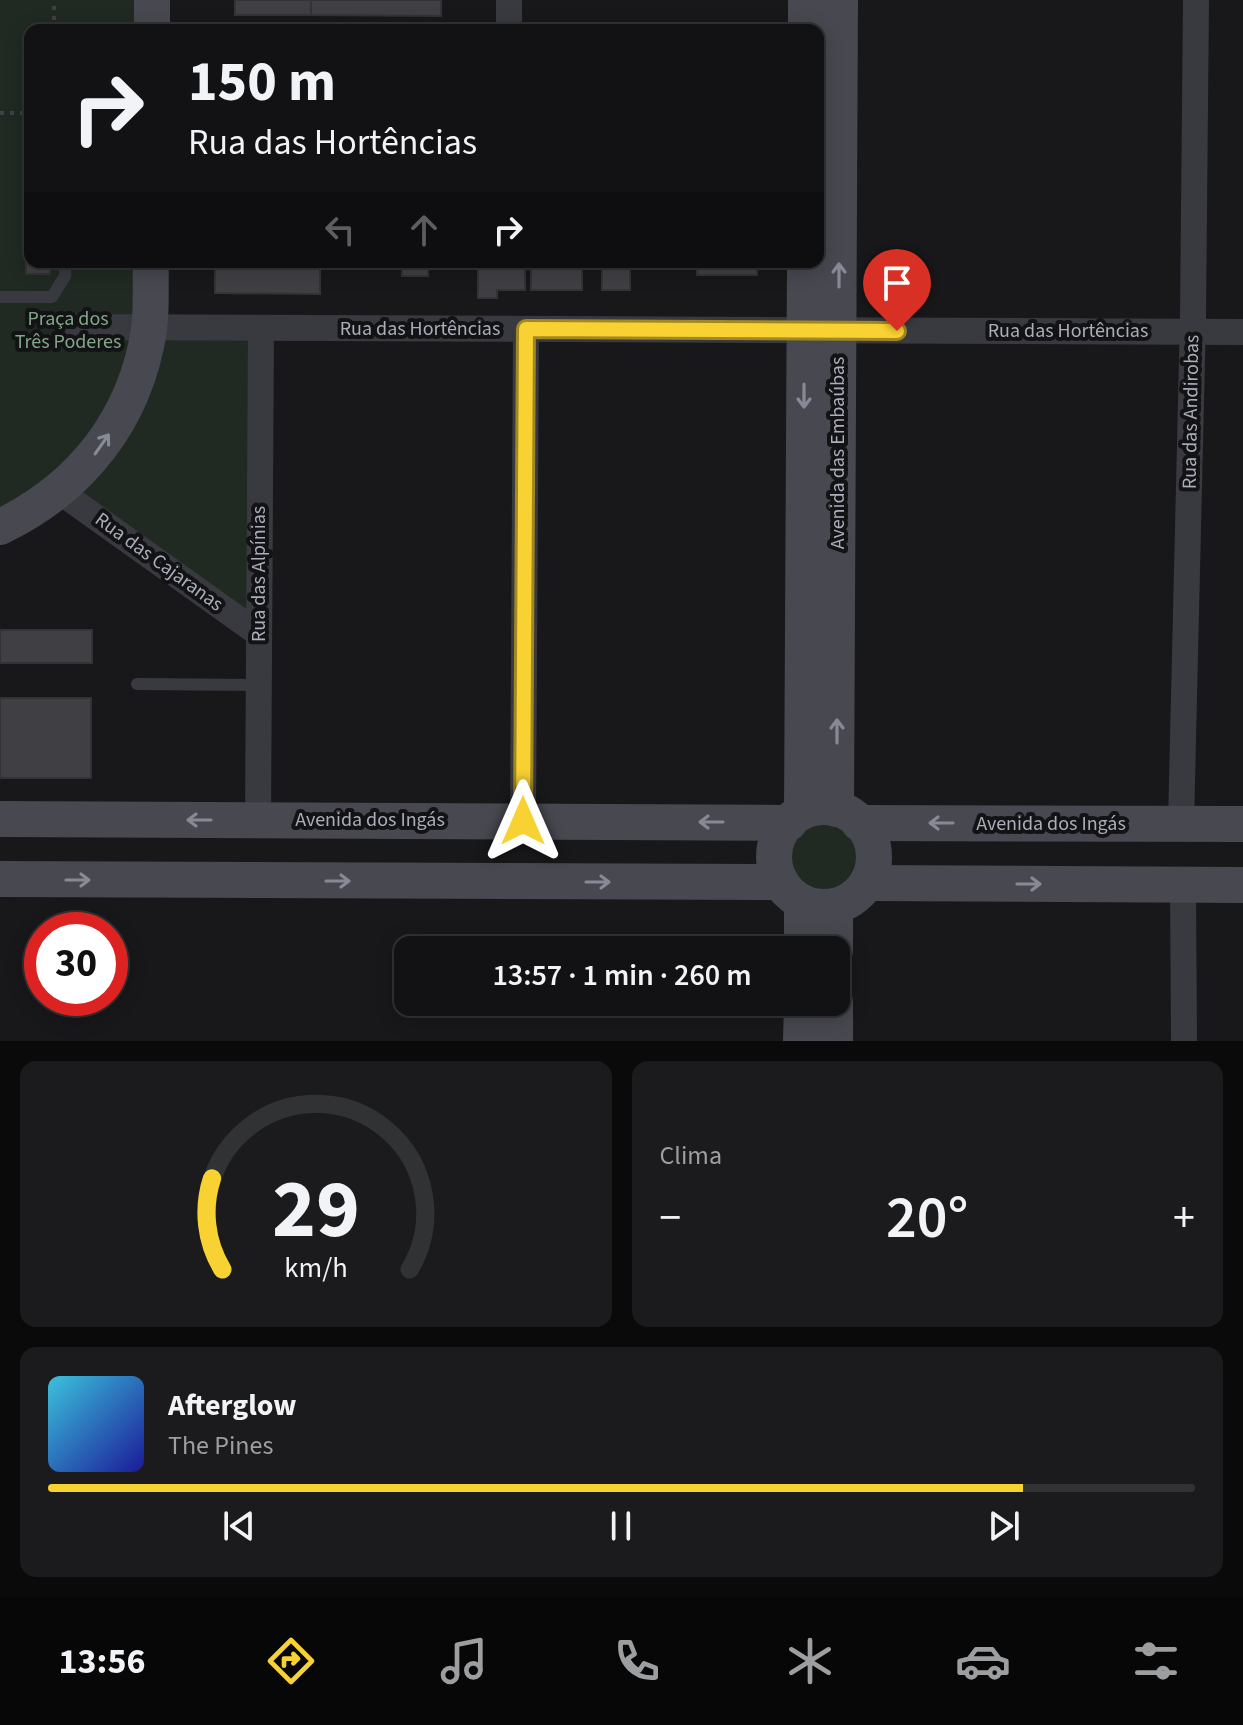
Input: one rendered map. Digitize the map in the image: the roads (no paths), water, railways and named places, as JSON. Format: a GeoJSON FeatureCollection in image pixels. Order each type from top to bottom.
{"type":"FeatureCollection","features":[{"type":"Feature","properties":{"kind":"street"},"geometry":{"type":"LineString","coordinates":[[152,0],[152,24]]}},
{"type":"Feature","properties":{"kind":"street"},"geometry":{"type":"LineString","coordinates":[[509,0],[509,24]]}},
{"type":"Feature","properties":{"kind":"street"},"geometry":{"type":"LineString","coordinates":[[806,0],[806,24]]}},
{"type":"Feature","properties":{"kind":"street","name":"Avenida das Embaúbas"},"geometry":{"type":"LineString","coordinates":[[822,817],[821,330],[840,0]]}},
{"type":"Feature","properties":{"kind":"street","name":"Rua das Andirobas"},"geometry":{"type":"LineString","coordinates":[[1181,824],[1193,332],[1196,0]]}},
{"type":"Feature","properties":{"kind":"street"},"geometry":{"type":"LineString","coordinates":[[0,527],[24,516],[76,476],[117,423],[142,362],[149,328],[151,268]]}},
{"type":"Feature","properties":{"kind":"street","name":"Avenida das Embaúbas"},"geometry":{"type":"LineString","coordinates":[[806,268],[821,330]]}},
{"type":"Feature","properties":{"kind":"street","name":"Rua das Hortências"},"geometry":{"type":"LineString","coordinates":[[77,327],[1243,332]]}},
{"type":"Feature","properties":{"kind":"street","name":"Rua das Alpínias"},"geometry":{"type":"LineString","coordinates":[[258,820],[261,328]]}},
{"type":"Feature","properties":{"kind":"street"},"geometry":{"type":"LineString","coordinates":[[523,821],[526,329]]}},
{"type":"Feature","properties":{"kind":"street","name":"Rua das Cajaranas"},"geometry":{"type":"LineString","coordinates":[[59,491],[259,634]]}},
{"type":"Feature","properties":{"kind":"street","name":"Avenida das Embaúbas"},"geometry":{"type":"LineString","coordinates":[[827,936],[806,897],[776,873],[775,848],[779,836],[822,817],[869,837],[874,864],[867,883]]}},
{"type":"Feature","properties":{"kind":"street","name":"Avenida dos Ingás"},"geometry":{"type":"LineString","coordinates":[[0,819],[523,821],[822,817],[1243,824]]}},
{"type":"Feature","properties":{"kind":"street"},"geometry":{"type":"LineString","coordinates":[[0,879],[853,898],[867,883],[1243,885]]}},
{"type":"Feature","properties":{"kind":"street"},"geometry":{"type":"LineString","coordinates":[[1183,884],[1184,1041]]}},
{"type":"Feature","properties":{"kind":"street","name":"Avenida das Embaúbas"},"geometry":{"type":"LineString","coordinates":[[803,936],[806,897]]}},
{"type":"Feature","properties":{"kind":"street"},"geometry":{"type":"LineString","coordinates":[[801,1041],[802,1016]]}},
{"type":"Feature","properties":{"kind":"street"},"geometry":{"type":"LineString","coordinates":[[835,1016],[835,1041]]}},
{"type":"Feature","properties":{"kind":"lane"},"geometry":{"type":"LineString","coordinates":[[0,297],[52,297],[65,276],[65,268]]}},
{"type":"Feature","properties":{"kind":"lane"},"geometry":{"type":"LineString","coordinates":[[137,684],[259,685]]}},
{"type":"Feature","properties":{"kind":"park label","name":"Praça dos Três Poderes"},"geometry":{"type":"Point","coordinates":[68,330]}}]}
